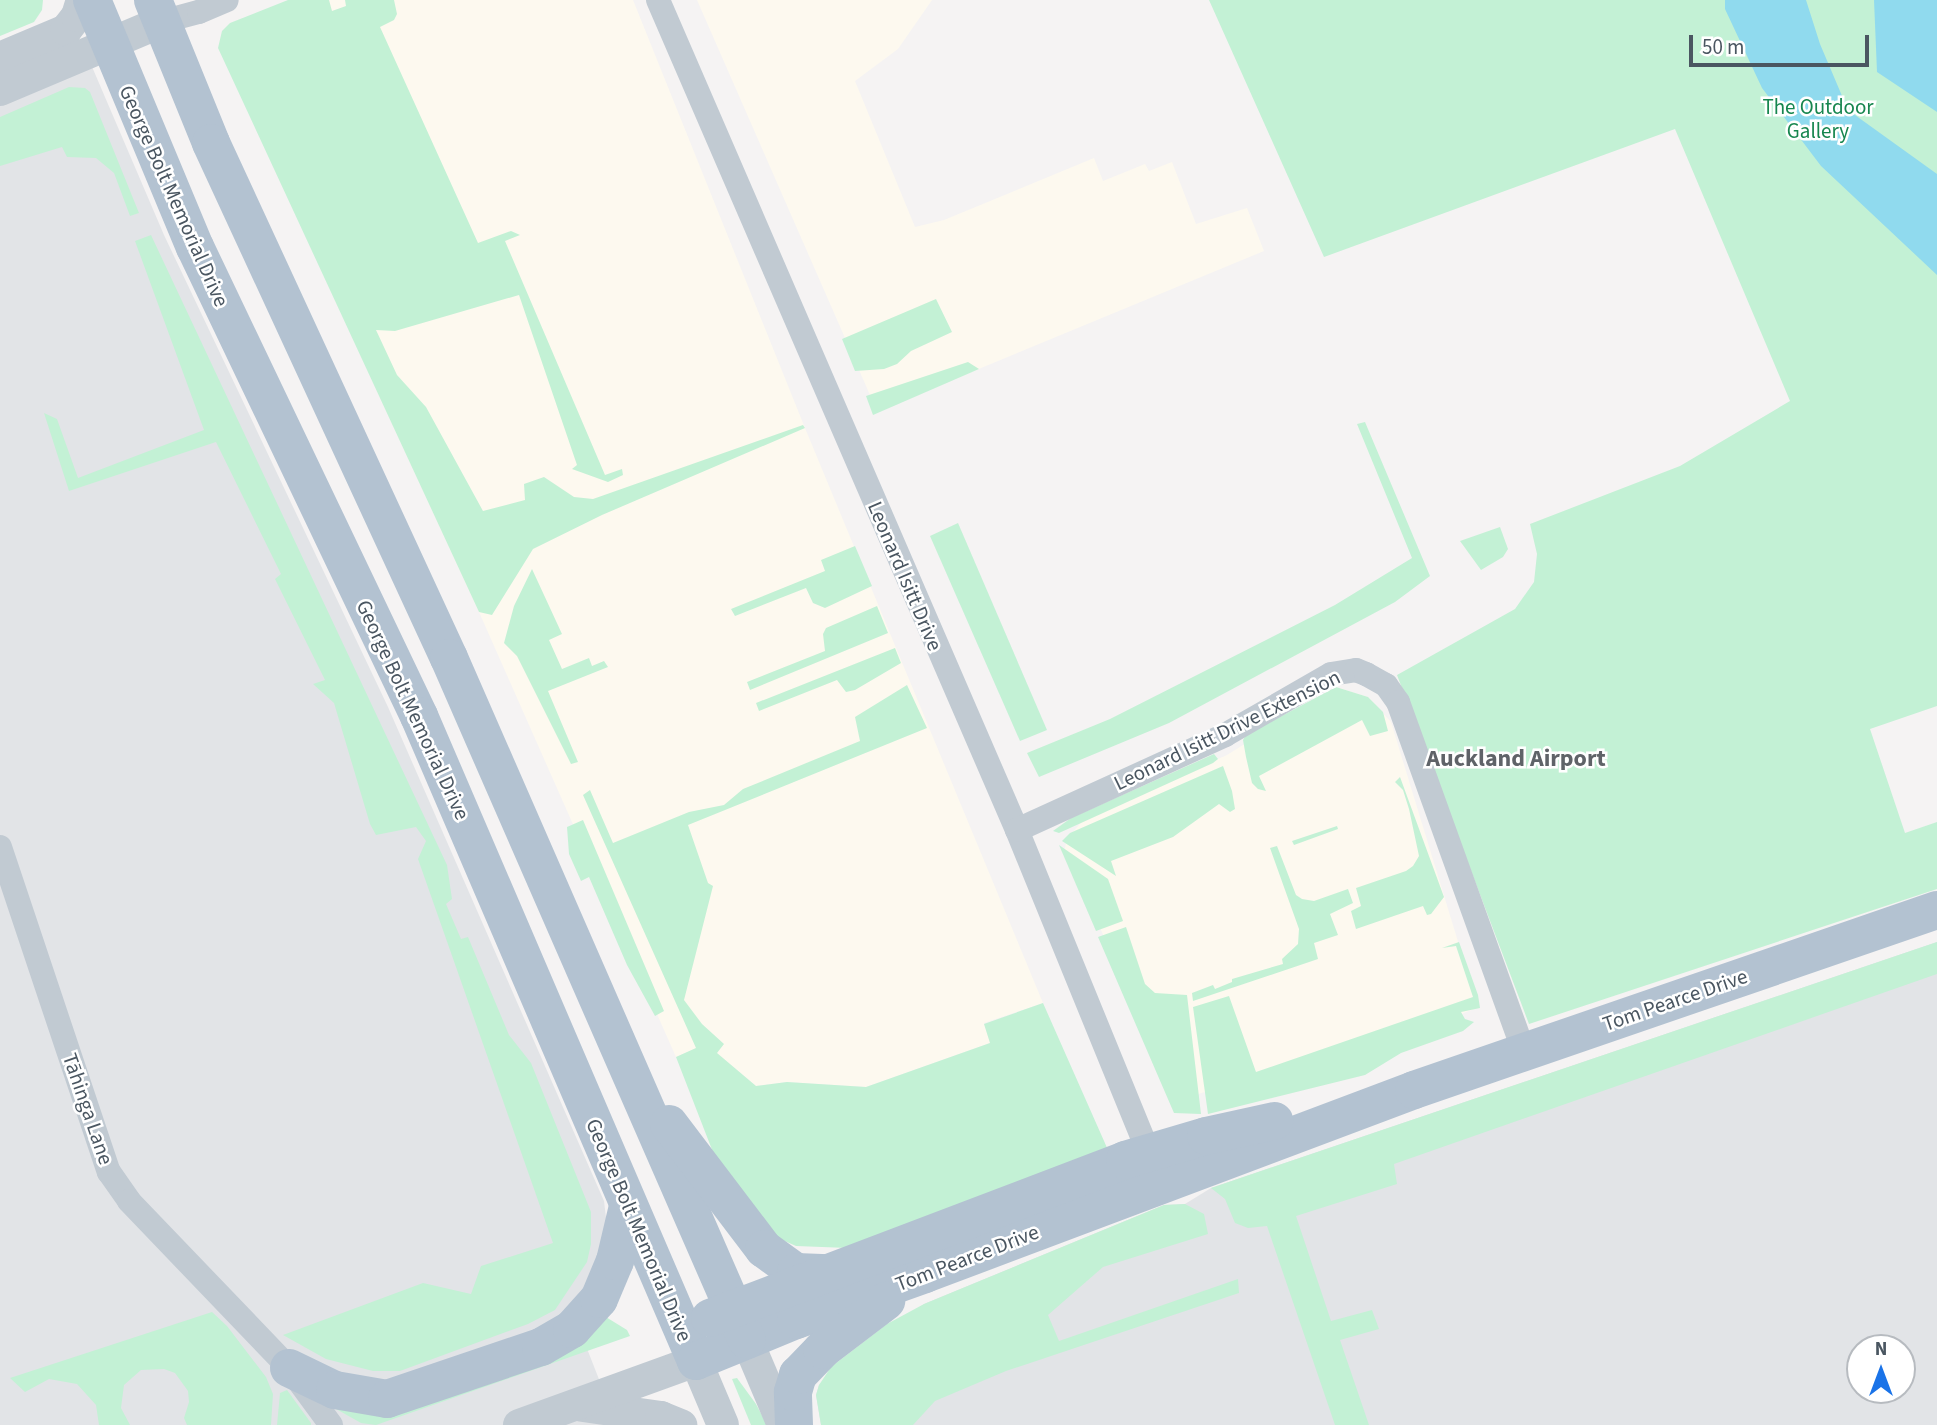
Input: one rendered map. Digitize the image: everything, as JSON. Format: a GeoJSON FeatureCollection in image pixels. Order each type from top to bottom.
{"type":"FeatureCollection","features":[{"type":"Feature","properties":{"kind":"main road","name":"George Bolt Memorial Drive"},"geometry":{"type":"LineString","coordinates":[[92,0],[108,44],[195,247],[419,716],[689,1345]]}},
{"type":"Feature","properties":{"kind":"main road"},"geometry":{"type":"LineString","coordinates":[[165,7],[243,213],[449,658],[562,922],[631,1072],[740,1324]]}},
{"type":"Feature","properties":{"kind":"main road","name":"Tom Pearce Drive"},"geometry":{"type":"LineString","coordinates":[[689,1345],[740,1324],[925,1275],[1414,1090],[1937,910]]}},
{"type":"Feature","properties":{"kind":"main road"},"geometry":{"type":"LineString","coordinates":[[631,1072],[764,1249],[796,1272],[828,1273]]}},
{"type":"Feature","properties":{"kind":"main road","name":"Tom Pearce Drive"},"geometry":{"type":"LineString","coordinates":[[740,1324],[828,1273],[1149,1153],[1206,1136],[1414,1090]]}},
{"type":"Feature","properties":{"kind":"main road"},"geometry":{"type":"LineString","coordinates":[[289,1368],[335,1390],[387,1399],[541,1347],[572,1329],[599,1298],[615,1261],[628,1206]]}},
{"type":"Feature","properties":{"kind":"main road"},"geometry":{"type":"LineString","coordinates":[[794,1425],[793,1392],[798,1375],[860,1318],[925,1275]]}},
{"type":"Feature","properties":{"kind":"street"},"geometry":{"type":"LineString","coordinates":[[0,58],[66,30],[76,16],[82,0]]}},
{"type":"Feature","properties":{"kind":"street"},"geometry":{"type":"LineString","coordinates":[[0,90],[108,44],[165,7],[199,12],[228,0]]}},
{"type":"Feature","properties":{"kind":"street","name":"Leonard Isitt Drive"},"geometry":{"type":"LineString","coordinates":[[658,0],[1017,830],[1149,1153]]}},
{"type":"Feature","properties":{"kind":"street","name":"Leonard Isitt Drive Extension"},"geometry":{"type":"LineString","coordinates":[[1017,830],[1225,735],[1331,674],[1356,670],[1366,674],[1386,685],[1398,702],[1524,1052]]}},
{"type":"Feature","properties":{"kind":"street","name":"Tāhinga Lane"},"geometry":{"type":"LineString","coordinates":[[0,847],[109,1172],[129,1201],[289,1368],[331,1425]]}},
{"type":"Feature","properties":{"kind":"street"},"geometry":{"type":"LineString","coordinates":[[740,1324],[783,1425]]}},
{"type":"Feature","properties":{"kind":"street","name":"Tom Pearce Drive"},"geometry":{"type":"LineString","coordinates":[[519,1425],[577,1405],[689,1345]]}},
{"type":"Feature","properties":{"kind":"street","name":"George Bolt Memorial Drive"},"geometry":{"type":"LineString","coordinates":[[689,1345],[723,1425]]}},
{"type":"Feature","properties":{"kind":"street"},"geometry":{"type":"LineString","coordinates":[[577,1405],[661,1417],[681,1425]]}},
{"type":"Feature","properties":{"kind":"shaded area"},"geometry":{"type":"Polygon","coordinates":[[[305,0],[633,0],[805,428],[1043,1003],[984,1023],[990,1043],[866,1087],[787,1082],[756,1086],[706,1044],[676,1057],[479,612],[259,135],[255,89],[305,0]]]}},
{"type":"Feature","properties":{"kind":"shaded area"},"geometry":{"type":"Polygon","coordinates":[[[697,0],[932,0],[898,49],[855,81],[915,227],[944,220],[1094,158],[1103,181],[1145,164],[1149,171],[1172,162],[1196,224],[1247,208],[1264,251],[877,411],[697,0]]]}},
{"type":"Feature","properties":{"kind":"shaded area"},"geometry":{"type":"Polygon","coordinates":[[[81,41],[164,235],[388,707],[604,1201],[608,1234],[573,1313],[615,1420],[652,1425],[0,1425],[0,74],[81,41]]]}},
{"type":"Feature","properties":{"kind":"shaded area"},"geometry":{"type":"Polygon","coordinates":[[[1336,687],[1368,697],[1391,722],[1478,1007],[1443,1022],[1181,1099],[1064,852],[1067,839],[1085,818],[1227,755],[1336,687]]]}},
{"type":"Feature","properties":{"kind":"shaded area"},"geometry":{"type":"Polygon","coordinates":[[[1937,942],[1937,1425],[821,1425],[816,1395],[819,1385],[924,1304],[1164,1205],[1185,1204],[1211,1188],[1937,942]]]}},
{"type":"Feature","properties":{"kind":"green space"},"geometry":{"type":"Polygon","coordinates":[[[0,0],[43,0],[42,10],[34,22],[0,36],[0,0]]]}},
{"type":"Feature","properties":{"kind":"green space"},"geometry":{"type":"Polygon","coordinates":[[[288,0],[329,0],[332,11],[346,6],[345,0],[394,0],[397,14],[394,20],[380,27],[478,243],[511,231],[520,235],[505,241],[605,475],[622,469],[623,475],[608,482],[572,469],[577,465],[519,295],[395,331],[376,330],[397,375],[426,407],[483,511],[525,500],[524,484],[544,477],[574,497],[593,499],[803,425],[805,428],[602,515],[533,549],[492,615],[479,612],[218,48],[222,31],[230,23],[288,0]]]}},
{"type":"Feature","properties":{"kind":"green space","name":"The Outdoor Gallery"},"geometry":{"type":"Polygon","coordinates":[[[1209,0],[1937,0],[1937,706],[1870,729],[1905,833],[1937,822],[1937,889],[1529,1024],[1397,675],[1515,609],[1534,582],[1537,554],[1530,524],[1680,466],[1790,401],[1675,129],[1324,257],[1209,0]]]}},
{"type":"Feature","properties":{"kind":"green space"},"geometry":{"type":"Polygon","coordinates":[[[69,87],[85,88],[90,92],[139,213],[130,216],[114,173],[96,158],[67,157],[62,147],[0,166],[0,117],[69,87]]]}},
{"type":"Feature","properties":{"kind":"green space"},"geometry":{"type":"Polygon","coordinates":[[[151,235],[447,865],[452,899],[446,904],[461,939],[468,937],[509,1035],[531,1063],[591,1212],[591,1244],[587,1262],[555,1310],[528,1324],[400,1371],[373,1371],[326,1359],[283,1335],[423,1283],[471,1294],[481,1266],[553,1243],[418,859],[426,841],[416,827],[376,835],[370,824],[334,703],[313,684],[325,680],[275,579],[281,574],[216,442],[69,491],[44,413],[57,419],[78,478],[204,430],[135,241],[151,235]]]}},
{"type":"Feature","properties":{"kind":"green space"},"geometry":{"type":"Polygon","coordinates":[[[936,299],[952,332],[911,351],[897,364],[884,369],[855,371],[842,339],[936,299]]]}},
{"type":"Feature","properties":{"kind":"green space"},"geometry":{"type":"Polygon","coordinates":[[[968,362],[979,369],[873,415],[866,396],[968,362]]]}},
{"type":"Feature","properties":{"kind":"green space"},"geometry":{"type":"Polygon","coordinates":[[[1365,422],[1430,576],[1395,602],[1169,723],[1039,777],[1027,753],[1110,719],[1335,605],[1412,558],[1357,424],[1365,422]]]}},
{"type":"Feature","properties":{"kind":"green space"},"geometry":{"type":"Polygon","coordinates":[[[958,523],[1047,730],[1020,741],[930,536],[958,523]]]}},
{"type":"Feature","properties":{"kind":"green space"},"geometry":{"type":"Polygon","coordinates":[[[1500,527],[1508,549],[1503,557],[1481,570],[1460,541],[1500,527]]]}},
{"type":"Feature","properties":{"kind":"green space"},"geometry":{"type":"Polygon","coordinates":[[[855,546],[872,586],[825,608],[813,603],[806,588],[735,616],[731,609],[825,571],[821,560],[855,546]]]}},
{"type":"Feature","properties":{"kind":"green space"},"geometry":{"type":"Polygon","coordinates":[[[532,569],[562,634],[549,640],[562,669],[589,658],[592,666],[604,661],[608,667],[548,691],[578,762],[571,764],[517,656],[504,643],[514,606],[532,569]]]}},
{"type":"Feature","properties":{"kind":"green space"},"geometry":{"type":"Polygon","coordinates":[[[877,606],[888,633],[750,690],[747,682],[825,651],[823,634],[826,628],[877,606]]]}},
{"type":"Feature","properties":{"kind":"green space"},"geometry":{"type":"Polygon","coordinates":[[[895,648],[901,663],[855,690],[846,692],[837,680],[759,711],[756,703],[895,648]]]}},
{"type":"Feature","properties":{"kind":"green space"},"geometry":{"type":"Polygon","coordinates":[[[907,685],[927,728],[688,825],[708,883],[713,886],[684,1000],[702,1024],[724,1044],[717,1053],[756,1086],[787,1082],[866,1087],[990,1043],[984,1024],[1043,1003],[1108,1150],[848,1248],[796,1246],[760,1230],[723,1178],[676,1057],[696,1048],[583,795],[590,790],[613,843],[689,812],[724,805],[743,789],[860,741],[855,717],[907,685]]]}},
{"type":"Feature","properties":{"kind":"green space"},"geometry":{"type":"Polygon","coordinates":[[[1336,687],[1368,697],[1383,712],[1388,731],[1370,736],[1362,720],[1259,776],[1266,791],[1258,789],[1252,783],[1246,757],[1243,740],[1246,735],[1336,687]]]}},
{"type":"Feature","properties":{"kind":"green space"},"geometry":{"type":"Polygon","coordinates":[[[1214,754],[1218,759],[1213,763],[1059,833],[1053,831],[1071,818],[1214,754]]]}},
{"type":"Feature","properties":{"kind":"green space"},"geometry":{"type":"Polygon","coordinates":[[[1223,766],[1235,809],[1230,812],[1219,804],[1173,837],[1111,861],[1116,876],[1062,841],[1070,833],[1223,766]]]}},
{"type":"Feature","properties":{"kind":"green space"},"geometry":{"type":"Polygon","coordinates":[[[1400,777],[1444,897],[1431,914],[1427,915],[1423,906],[1356,929],[1351,911],[1361,906],[1356,888],[1406,871],[1419,856],[1403,790],[1395,782],[1400,777]]]}},
{"type":"Feature","properties":{"kind":"green space"},"geometry":{"type":"Polygon","coordinates":[[[583,820],[664,1011],[655,1016],[627,965],[589,877],[581,881],[569,854],[567,827],[583,820]]]}},
{"type":"Feature","properties":{"kind":"green space"},"geometry":{"type":"Polygon","coordinates":[[[1337,826],[1338,829],[1294,845],[1292,841],[1337,826]]]}},
{"type":"Feature","properties":{"kind":"green space"},"geometry":{"type":"Polygon","coordinates":[[[1059,845],[1108,879],[1123,921],[1096,931],[1059,845]]]}},
{"type":"Feature","properties":{"kind":"green space"},"geometry":{"type":"Polygon","coordinates":[[[1277,846],[1296,895],[1302,899],[1314,901],[1348,889],[1353,903],[1330,914],[1338,935],[1314,943],[1318,959],[1193,1001],[1192,993],[1213,985],[1215,989],[1232,982],[1232,979],[1283,964],[1282,959],[1298,944],[1299,929],[1270,848],[1277,846]]]}},
{"type":"Feature","properties":{"kind":"green space"},"geometry":{"type":"Polygon","coordinates":[[[1126,927],[1145,984],[1155,993],[1187,995],[1201,1114],[1174,1113],[1098,937],[1126,927]]]}},
{"type":"Feature","properties":{"kind":"green space"},"geometry":{"type":"Polygon","coordinates":[[[1459,942],[1480,1008],[1461,1012],[1465,1019],[1474,1022],[1463,1031],[1401,1053],[1365,1075],[1208,1114],[1193,1007],[1229,996],[1256,1072],[1473,997],[1456,946],[1442,948],[1459,942]]]}},
{"type":"Feature","properties":{"kind":"green space"},"geometry":{"type":"Polygon","coordinates":[[[1937,942],[1937,974],[1394,1164],[1397,1184],[1296,1216],[1331,1321],[1372,1310],[1379,1329],[1340,1340],[1369,1425],[1335,1425],[1267,1226],[1248,1228],[1235,1223],[1225,1199],[1211,1188],[1937,942]]]}},
{"type":"Feature","properties":{"kind":"green space"},"geometry":{"type":"Polygon","coordinates":[[[1185,1204],[1204,1214],[1208,1234],[1103,1267],[1048,1315],[1059,1341],[1238,1279],[1239,1293],[1006,1371],[935,1401],[913,1425],[821,1425],[816,1395],[819,1385],[831,1367],[887,1324],[924,1304],[1164,1205],[1185,1204]]]}},
{"type":"Feature","properties":{"kind":"green space"},"geometry":{"type":"Polygon","coordinates":[[[212,1312],[227,1326],[266,1377],[273,1394],[271,1425],[187,1425],[184,1418],[189,1402],[188,1391],[175,1373],[164,1369],[141,1370],[124,1385],[121,1408],[130,1425],[99,1425],[96,1405],[77,1384],[49,1379],[25,1392],[10,1378],[212,1312]]]}},
{"type":"Feature","properties":{"kind":"green space"},"geometry":{"type":"Polygon","coordinates":[[[601,1314],[627,1330],[630,1336],[376,1425],[361,1423],[329,1405],[601,1314]]]}},
{"type":"Feature","properties":{"kind":"green space"},"geometry":{"type":"Polygon","coordinates":[[[737,1378],[767,1425],[751,1425],[732,1379],[737,1378]]]}},
{"type":"Feature","properties":{"kind":"green space"},"geometry":{"type":"Polygon","coordinates":[[[287,1390],[311,1425],[277,1425],[280,1393],[287,1390]]]}},
{"type":"Feature","properties":{"kind":"water"},"geometry":{"type":"Polygon","coordinates":[[[1725,0],[1806,0],[1820,44],[1848,110],[1937,174],[1937,275],[1821,166],[1762,88],[1725,9],[1725,0]]]}},
{"type":"Feature","properties":{"kind":"water"},"geometry":{"type":"Polygon","coordinates":[[[1874,0],[1937,0],[1937,112],[1877,72],[1874,0]]]}},
{"type":"Feature","properties":{"kind":"district","name":"Auckland Airport"},"geometry":{"type":"Point","coordinates":[1516,759]}}]}
